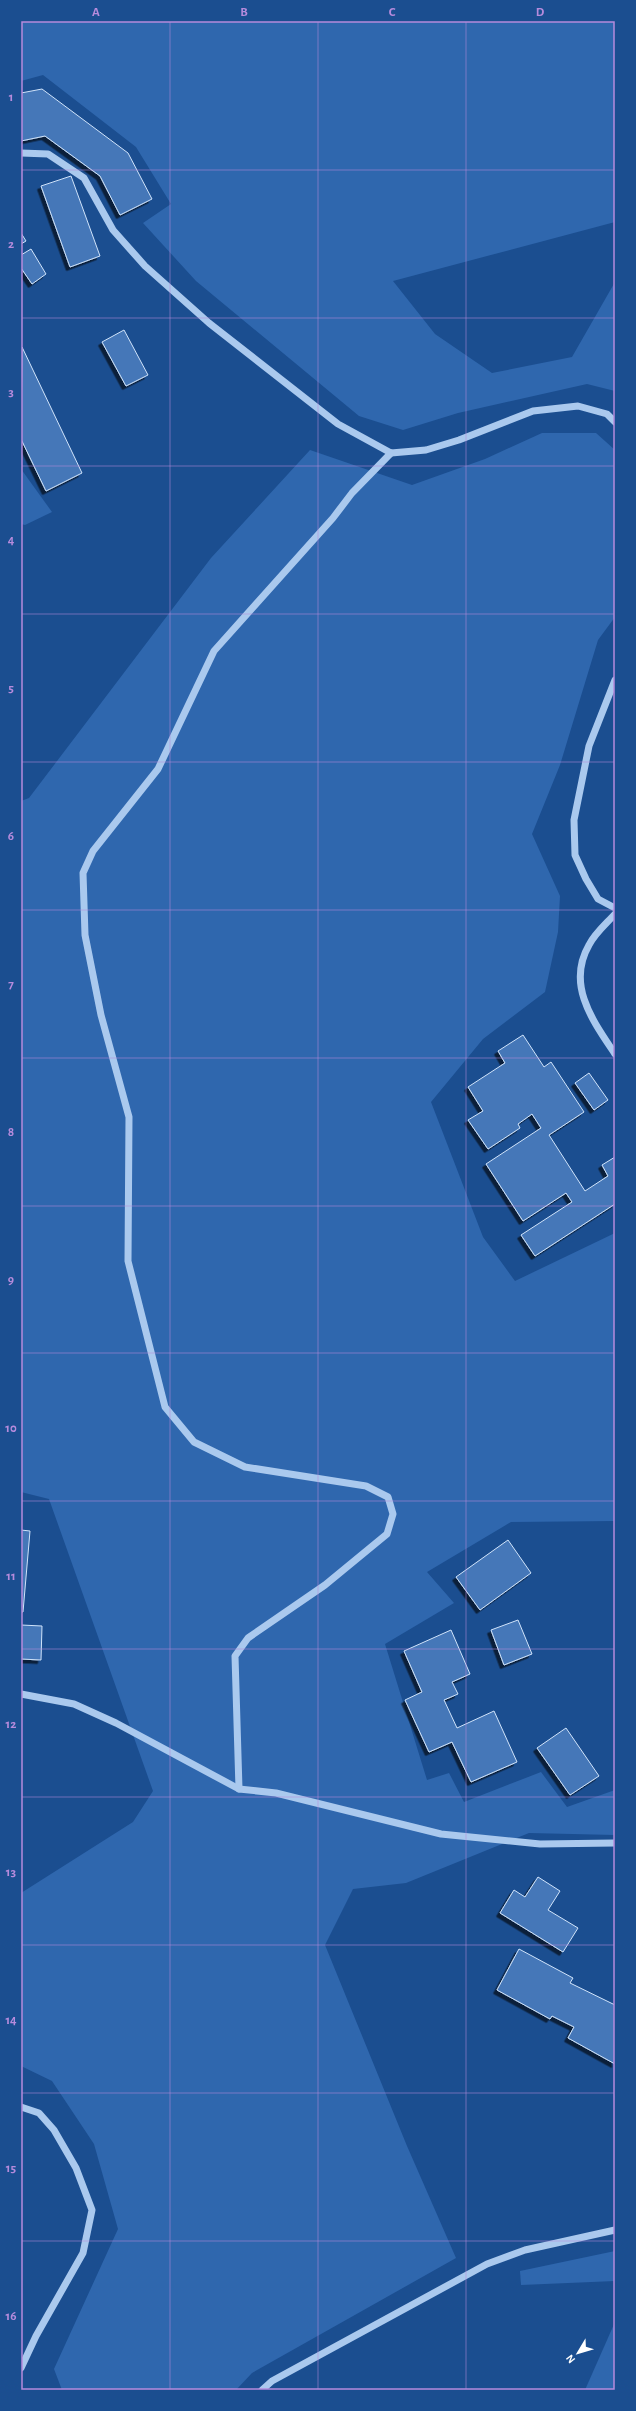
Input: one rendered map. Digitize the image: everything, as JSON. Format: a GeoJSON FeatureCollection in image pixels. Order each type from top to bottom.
{"type":"FeatureCollection","features":[{"type":"Feature","properties":{"kind":"street"},"geometry":{"type":"LineString","coordinates":[[21,154],[48,154],[84,178],[113,230],[145,266],[209,323],[338,424],[391,453],[433,448],[534,411],[578,406],[607,414],[615,422]]}},
{"type":"Feature","properties":{"kind":"street"},"geometry":{"type":"LineString","coordinates":[[239,1789],[235,1656],[248,1638],[325,1585],[387,1534],[393,1514],[388,1497],[366,1486],[245,1467],[194,1442],[165,1407],[128,1261],[129,1117],[101,1015],[85,935],[83,873],[94,851],[158,769],[214,651],[333,518],[352,493],[391,453]]}},
{"type":"Feature","properties":{"kind":"street"},"geometry":{"type":"LineString","coordinates":[[615,680],[589,746],[574,820],[575,855],[586,879],[598,899],[615,908]]}},
{"type":"Feature","properties":{"kind":"street"},"geometry":{"type":"LineString","coordinates":[[615,914],[588,945],[579,976],[584,1001],[615,1054]]}},
{"type":"Feature","properties":{"kind":"street"},"geometry":{"type":"LineString","coordinates":[[21,1694],[74,1704],[116,1723],[239,1789],[276,1793],[441,1834],[540,1844],[615,1843]]}},
{"type":"Feature","properties":{"kind":"street"},"geometry":{"type":"LineString","coordinates":[[21,2107],[39,2113],[54,2130],[76,2168],[92,2210],[83,2253],[36,2336],[21,2368]]}},
{"type":"Feature","properties":{"kind":"street"},"geometry":{"type":"LineString","coordinates":[[262,2390],[272,2381],[487,2264],[525,2250],[615,2230]]}},
{"type":"Feature","properties":{"kind":"shaded area"},"geometry":{"type":"Polygon","coordinates":[[[21,21],[615,21],[615,222],[393,281],[435,334],[492,373],[572,357],[615,282],[615,391],[587,384],[458,413],[403,430],[359,416],[196,281],[143,223],[171,204],[136,147],[43,75],[21,81],[21,21]]]}},
{"type":"Feature","properties":{"kind":"shaded area"},"geometry":{"type":"Polygon","coordinates":[[[542,433],[596,433],[615,450],[615,617],[598,640],[560,765],[532,834],[560,896],[558,932],[545,992],[483,1039],[431,1102],[483,1237],[515,1281],[615,1233],[615,1521],[511,1522],[427,1572],[454,1603],[385,1644],[427,1780],[449,1773],[464,1802],[541,1772],[567,1807],[615,1790],[615,1835],[529,1833],[406,1883],[353,1889],[325,1945],[407,2146],[456,2258],[252,2373],[236,2390],[62,2390],[54,2369],[118,2229],[94,2144],[52,2081],[21,2066],[21,1893],[133,1822],[153,1791],[49,1499],[21,1492],[21,801],[29,798],[211,558],[310,450],[412,485],[485,459],[542,433]]]}},
{"type":"Feature","properties":{"kind":"shaded area"},"geometry":{"type":"Polygon","coordinates":[[[21,469],[52,512],[25,525],[21,524],[21,469]]]}},
{"type":"Feature","properties":{"kind":"shaded area"},"geometry":{"type":"Polygon","coordinates":[[[615,2251],[615,2281],[521,2285],[520,2271],[615,2251]]]}},
{"type":"Feature","properties":{"kind":"shaded area"},"geometry":{"type":"Polygon","coordinates":[[[615,2322],[615,2390],[585,2390],[615,2322]]]}},
{"type":"Feature","properties":{"kind":"building"},"geometry":{"type":"Polygon","coordinates":[[[42,89],[128,153],[152,199],[120,215],[100,176],[45,136],[21,141],[21,93],[42,89]]]}},
{"type":"Feature","properties":{"kind":"building"},"geometry":{"type":"Polygon","coordinates":[[[71,176],[100,256],[70,267],[41,186],[71,176]]]}},
{"type":"Feature","properties":{"kind":"building"},"geometry":{"type":"Polygon","coordinates":[[[21,233],[26,241],[21,244],[21,233]]]}},
{"type":"Feature","properties":{"kind":"building"},"geometry":{"type":"Polygon","coordinates":[[[31,249],[46,274],[32,284],[21,268],[21,255],[31,249]]]}},
{"type":"Feature","properties":{"kind":"building"},"geometry":{"type":"Polygon","coordinates":[[[124,330],[148,375],[126,386],[102,342],[124,330]]]}},
{"type":"Feature","properties":{"kind":"building"},"geometry":{"type":"Polygon","coordinates":[[[22,347],[82,473],[46,491],[21,439],[22,347]]]}},
{"type":"Feature","properties":{"kind":"building"},"geometry":{"type":"Polygon","coordinates":[[[523,1035],[544,1067],[551,1062],[584,1112],[549,1135],[585,1191],[608,1176],[602,1165],[615,1157],[615,1204],[535,1256],[521,1235],[572,1202],[566,1193],[523,1221],[486,1164],[541,1128],[532,1114],[518,1124],[520,1128],[488,1149],[468,1120],[483,1111],[468,1087],[505,1063],[498,1051],[523,1035]]]}},
{"type":"Feature","properties":{"kind":"building"},"geometry":{"type":"Polygon","coordinates":[[[589,1073],[608,1100],[594,1110],[575,1083],[589,1073]]]}},
{"type":"Feature","properties":{"kind":"building"},"geometry":{"type":"Polygon","coordinates":[[[21,1530],[30,1531],[23,1612],[21,1612],[21,1530]]]}},
{"type":"Feature","properties":{"kind":"building"},"geometry":{"type":"Polygon","coordinates":[[[508,1540],[531,1573],[480,1610],[456,1577],[508,1540]]]}},
{"type":"Feature","properties":{"kind":"building"},"geometry":{"type":"Polygon","coordinates":[[[518,1620],[532,1654],[504,1665],[491,1630],[518,1620]]]}},
{"type":"Feature","properties":{"kind":"building"},"geometry":{"type":"Polygon","coordinates":[[[21,1625],[42,1626],[41,1660],[21,1659],[21,1625]]]}},
{"type":"Feature","properties":{"kind":"building"},"geometry":{"type":"Polygon","coordinates":[[[451,1630],[470,1674],[452,1682],[458,1694],[444,1700],[457,1728],[494,1711],[517,1762],[471,1782],[452,1742],[429,1752],[405,1700],[422,1692],[404,1651],[451,1630]]]}},
{"type":"Feature","properties":{"kind":"building"},"geometry":{"type":"Polygon","coordinates":[[[566,1728],[599,1776],[570,1795],[537,1748],[566,1728]]]}},
{"type":"Feature","properties":{"kind":"building"},"geometry":{"type":"Polygon","coordinates":[[[538,1877],[560,1891],[548,1910],[578,1928],[563,1952],[500,1913],[514,1890],[525,1897],[538,1877]]]}},
{"type":"Feature","properties":{"kind":"building"},"geometry":{"type":"Polygon","coordinates":[[[519,1949],[573,1978],[570,1983],[615,2005],[615,2064],[568,2038],[574,2027],[552,2016],[550,2019],[497,1990],[519,1949]]]}}]}
